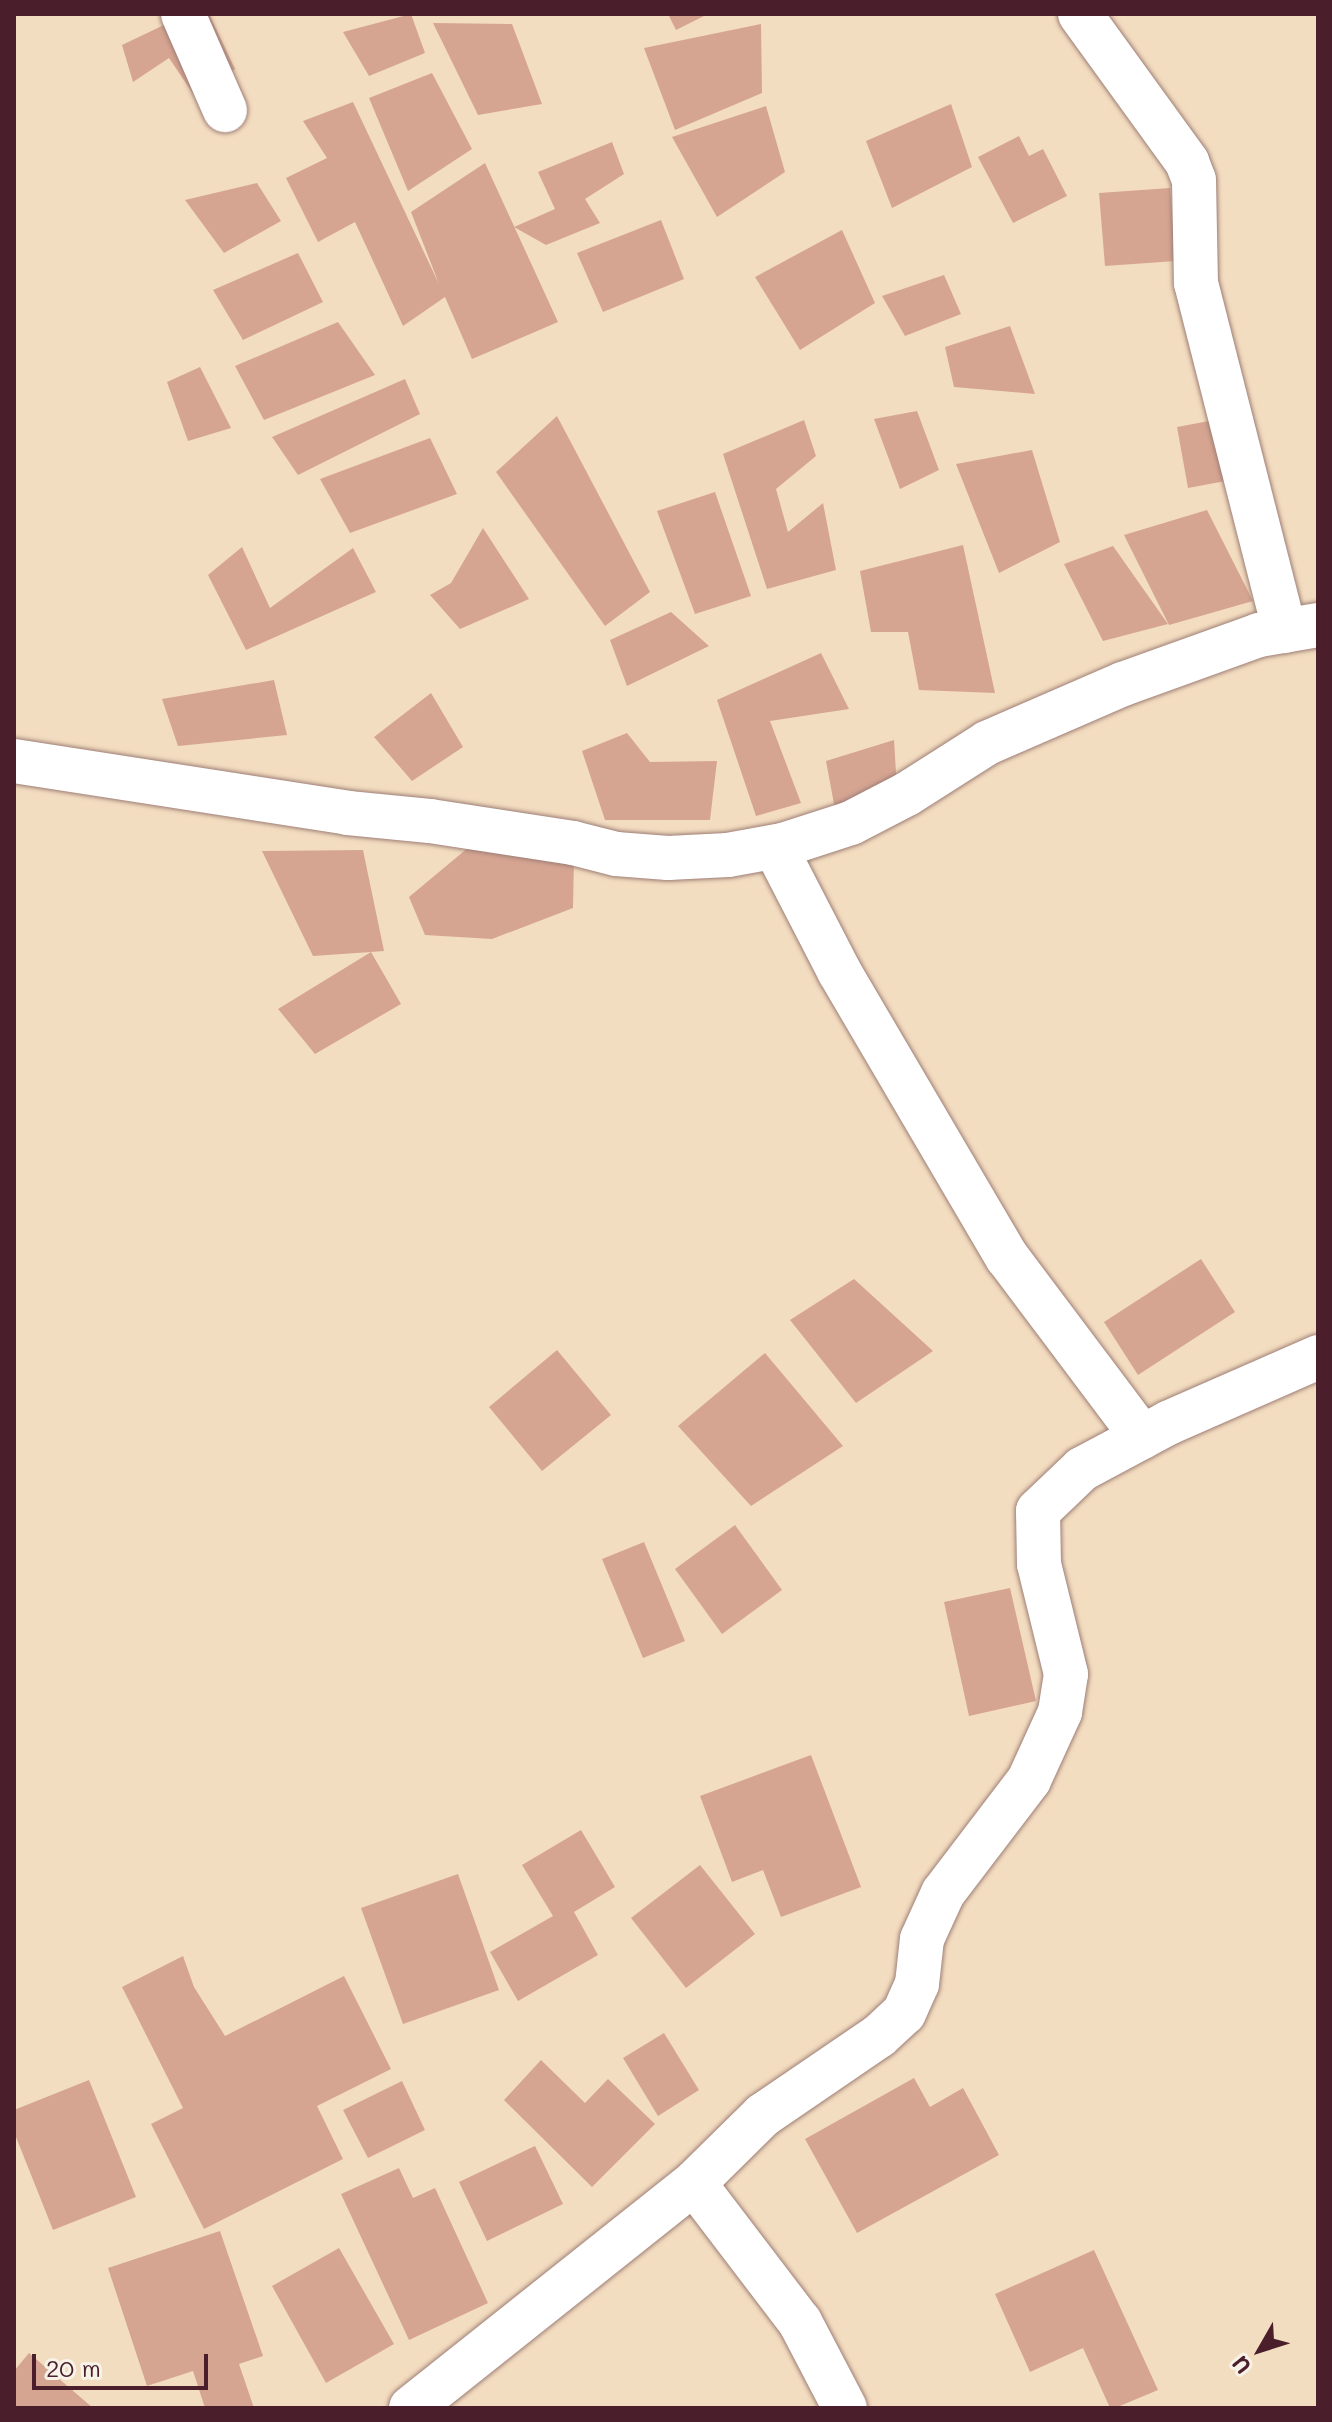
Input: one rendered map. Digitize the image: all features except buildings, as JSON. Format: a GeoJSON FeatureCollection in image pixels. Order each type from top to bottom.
{"type":"FeatureCollection","features":[{"type":"Feature","properties":{"kind":"street"},"geometry":{"type":"LineString","coordinates":[[183,14],[225,110]]}},
{"type":"Feature","properties":{"kind":"street"},"geometry":{"type":"LineString","coordinates":[[14,761],[348,813],[430,821],[558,841],[616,854],[668,858],[728,855],[775,847],[851,823],[907,794],[987,743],[1123,684],[1259,635],[1302,628],[1196,283],[1194,180],[1187,162],[1080,14]]}},
{"type":"Feature","properties":{"kind":"street"},"geometry":{"type":"LineString","coordinates":[[775,847],[839,971],[1007,1257],[1142,1437]]}},
{"type":"Feature","properties":{"kind":"street"},"geometry":{"type":"LineString","coordinates":[[411,2408],[694,2183],[763,2115],[879,2036],[904,2013],[917,1984],[922,1939],[943,1893],[1029,1780],[1060,1712],[1066,1674],[1039,1564],[1038,1511],[1082,1469],[1142,1437],[1318,1357]]}},
{"type":"Feature","properties":{"kind":"street"},"geometry":{"type":"LineString","coordinates":[[694,2183],[800,2322],[845,2408]]}}]}
